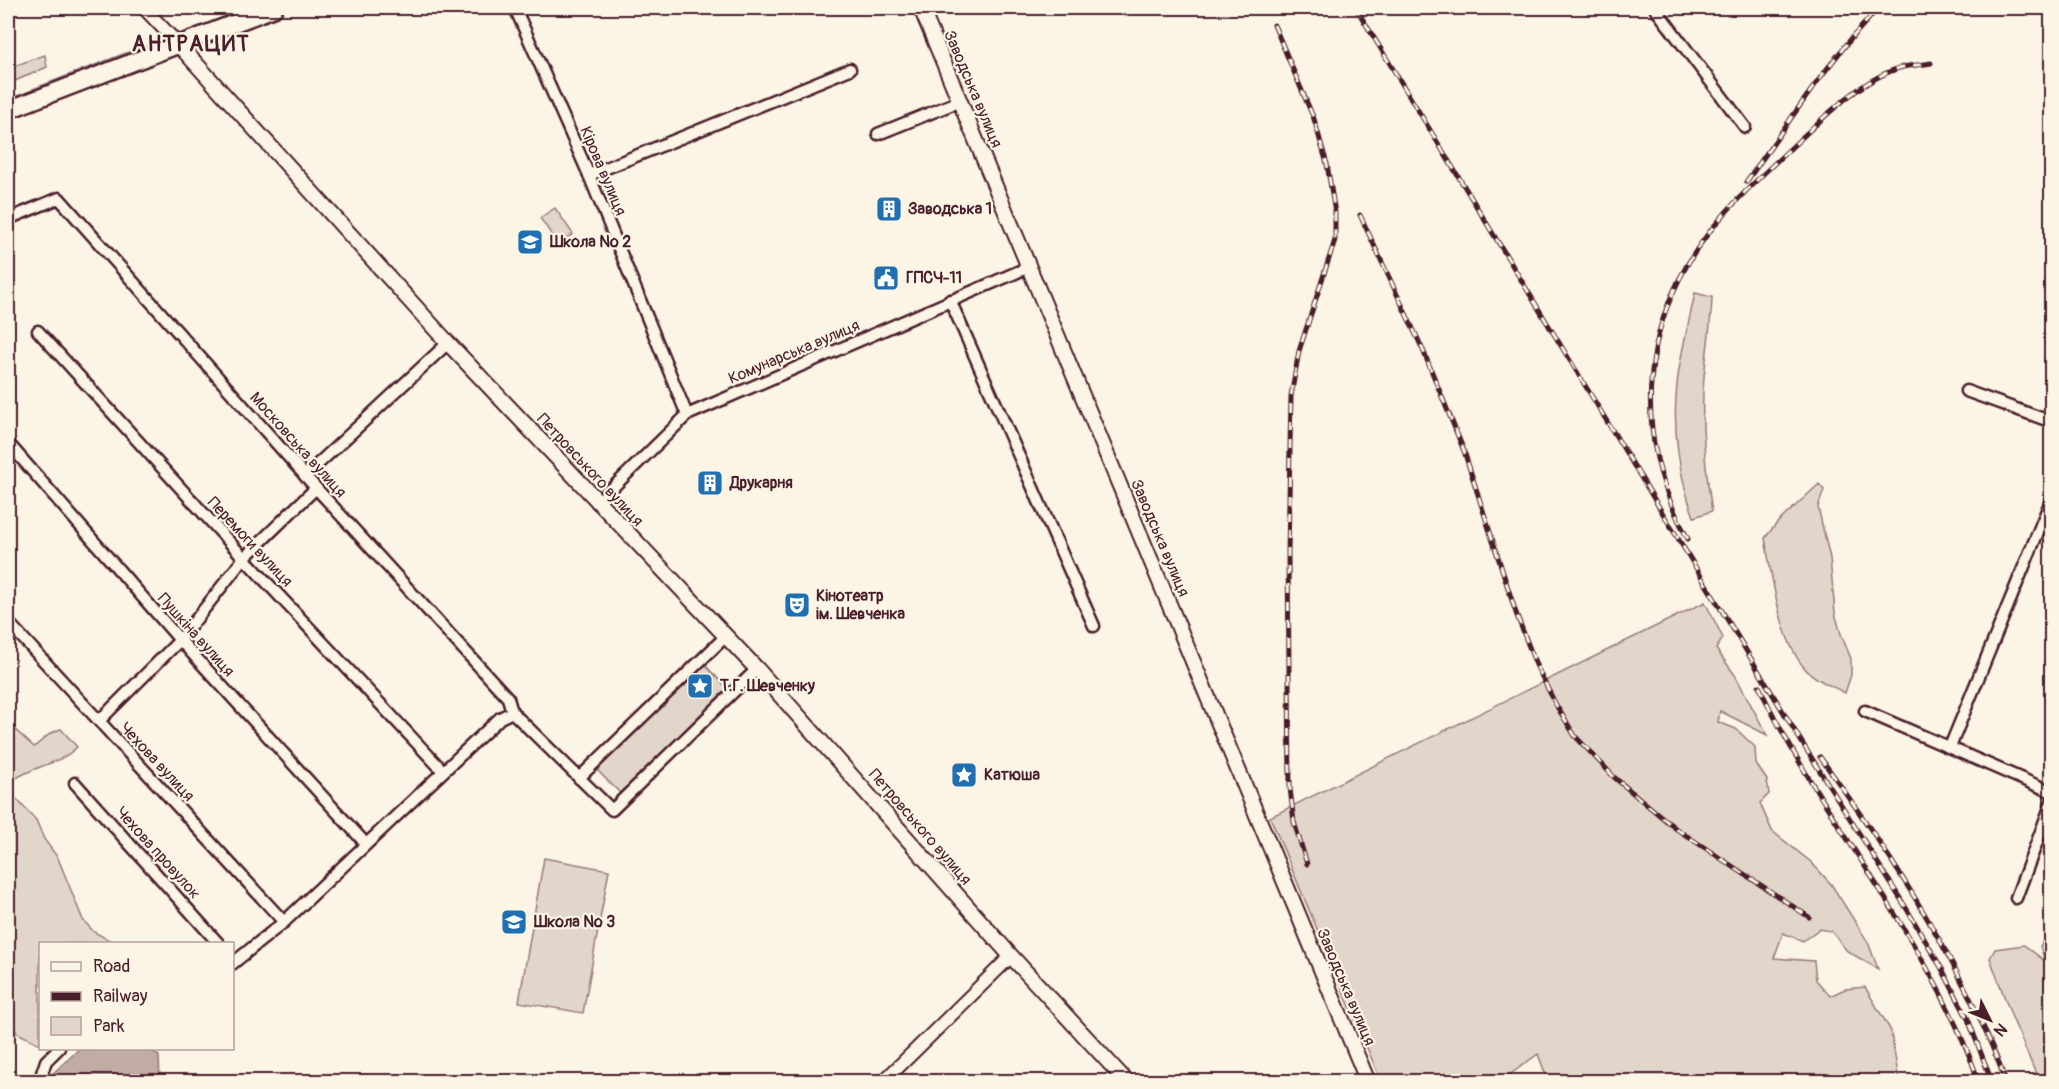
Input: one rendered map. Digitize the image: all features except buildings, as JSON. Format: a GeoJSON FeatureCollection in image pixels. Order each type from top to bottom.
{"type":"FeatureCollection","features":[{"type":"Feature","properties":{"kind":"highway"},"geometry":{"type":"LineString","coordinates":[[8,110],[274,8]]}},
{"type":"Feature","properties":{"kind":"main road","name":"Заводська вулиця"},"geometry":{"type":"LineString","coordinates":[[921,8],[1368,1082]]}},
{"type":"Feature","properties":{"kind":"main road","name":"Петровського вулиця"},"geometry":{"type":"LineString","coordinates":[[179,45],[448,344],[597,503],[758,669],[1011,956],[1127,1082]]}},
{"type":"Feature","properties":{"kind":"street","name":"Петровського вулиця"},"geometry":{"type":"LineString","coordinates":[[144,8],[179,45]]}},
{"type":"Feature","properties":{"kind":"street","name":"Кірова вулиця"},"geometry":{"type":"LineString","coordinates":[[515,8],[589,175],[687,415]]}},
{"type":"Feature","properties":{"kind":"street"},"geometry":{"type":"LineString","coordinates":[[1654,8],[1745,127]]}},
{"type":"Feature","properties":{"kind":"street"},"geometry":{"type":"LineString","coordinates":[[589,175],[850,69]]}},
{"type":"Feature","properties":{"kind":"street"},"geometry":{"type":"LineString","coordinates":[[878,134],[960,101]]}},
{"type":"Feature","properties":{"kind":"street","name":"Московська вулиця"},"geometry":{"type":"LineString","coordinates":[[8,219],[59,198],[305,476],[508,698],[512,712],[612,810],[758,669]]}},
{"type":"Feature","properties":{"kind":"street","name":"Комунарська вулиця"},"geometry":{"type":"LineString","coordinates":[[597,503],[687,415],[1029,267]]}},
{"type":"Feature","properties":{"kind":"street"},"geometry":{"type":"LineString","coordinates":[[950,300],[1094,626]]}},
{"type":"Feature","properties":{"kind":"street","name":"Перемоги вулиця"},"geometry":{"type":"LineString","coordinates":[[38,331],[244,558],[443,771]]}},
{"type":"Feature","properties":{"kind":"street"},"geometry":{"type":"LineString","coordinates":[[305,476],[448,344]]}},
{"type":"Feature","properties":{"kind":"street"},"geometry":{"type":"LineString","coordinates":[[1966,391],[2052,422]]}},
{"type":"Feature","properties":{"kind":"street","name":"Пушкіна вулиця"},"geometry":{"type":"LineString","coordinates":[[8,443],[180,640],[366,844]]}},
{"type":"Feature","properties":{"kind":"street"},"geometry":{"type":"LineString","coordinates":[[99,721],[180,640],[244,558],[316,488]]}},
{"type":"Feature","properties":{"kind":"street"},"geometry":{"type":"LineString","coordinates":[[1950,747],[2052,498]]}},
{"type":"Feature","properties":{"kind":"street","name":"Чехова вулиця"},"geometry":{"type":"LineString","coordinates":[[8,622],[284,922]]}},
{"type":"Feature","properties":{"kind":"street"},"geometry":{"type":"LineString","coordinates":[[579,778],[726,636]]}},
{"type":"Feature","properties":{"kind":"street"},"geometry":{"type":"LineString","coordinates":[[1865,711],[2052,792]]}},
{"type":"Feature","properties":{"kind":"street"},"geometry":{"type":"LineString","coordinates":[[234,961],[284,922],[500,718],[512,712]]}},
{"type":"Feature","properties":{"kind":"street","name":"Чехова провулок"},"geometry":{"type":"LineString","coordinates":[[75,783],[217,942]]}},
{"type":"Feature","properties":{"kind":"street"},"geometry":{"type":"LineString","coordinates":[[2016,898],[2052,802]]}},
{"type":"Feature","properties":{"kind":"street"},"geometry":{"type":"LineString","coordinates":[[884,1082],[1011,956]]}},
{"type":"Feature","properties":{"kind":"street"},"geometry":{"type":"LineString","coordinates":[[39,1082],[46,1061],[57,1050]]}},
{"type":"Feature","properties":{"kind":"green space"},"geometry":{"type":"Polygon","coordinates":[[[144,46],[146,50],[35,93],[33,89],[144,46]]]}},
{"type":"Feature","properties":{"kind":"green space"},"geometry":{"type":"Polygon","coordinates":[[[45,55],[47,67],[8,84],[8,68],[45,55]]]}},
{"type":"Feature","properties":{"kind":"green space"},"geometry":{"type":"Polygon","coordinates":[[[555,208],[573,234],[558,244],[540,218],[555,208]]]}},
{"type":"Feature","properties":{"kind":"green space"},"geometry":{"type":"Polygon","coordinates":[[[1695,293],[1712,297],[1704,376],[1703,427],[1712,511],[1694,517],[1684,485],[1675,418],[1678,373],[1695,293]]]}},
{"type":"Feature","properties":{"kind":"green space"},"geometry":{"type":"Polygon","coordinates":[[[1819,484],[1824,490],[1818,507],[1830,558],[1835,613],[1851,659],[1851,675],[1845,693],[1812,675],[1795,654],[1782,623],[1765,538],[1777,523],[1819,484]]]}},
{"type":"Feature","properties":{"kind":"green space"},"geometry":{"type":"Polygon","coordinates":[[[1705,602],[1723,638],[1716,649],[1735,675],[1767,735],[1720,711],[1718,722],[1736,729],[1755,747],[1756,764],[1767,780],[1769,794],[1760,803],[1772,831],[1811,862],[1831,884],[1868,942],[1878,969],[1847,951],[1831,931],[1819,929],[1803,941],[1783,933],[1774,958],[1814,961],[1816,980],[1830,996],[1845,989],[1865,987],[1891,1031],[1899,1081],[1548,1081],[1538,1054],[1501,1081],[1381,1081],[1270,817],[1705,602]]]}},
{"type":"Feature","properties":{"kind":"green space"},"geometry":{"type":"Polygon","coordinates":[[[705,665],[730,691],[622,795],[597,770],[705,665]]]}},
{"type":"Feature","properties":{"kind":"green space"},"geometry":{"type":"Polygon","coordinates":[[[11,726],[34,747],[51,733],[61,729],[77,747],[62,758],[12,781],[10,792],[36,820],[44,839],[58,858],[83,920],[94,932],[113,942],[39,942],[39,1044],[17,1033],[8,1015],[8,728],[11,726]]]}},
{"type":"Feature","properties":{"kind":"green space"},"geometry":{"type":"Polygon","coordinates":[[[544,858],[609,870],[583,1013],[519,1002],[544,858]]]}},
{"type":"Feature","properties":{"kind":"green space"},"geometry":{"type":"Polygon","coordinates":[[[2051,929],[2051,1081],[2039,1081],[1990,958],[1995,949],[2024,945],[2045,961],[2040,946],[2051,929]]]}},
{"type":"Feature","properties":{"kind":"shaded area"},"geometry":{"type":"Polygon","coordinates":[[[78,1050],[150,1050],[159,1056],[160,1081],[51,1081],[52,1074],[78,1050]]]}},
{"type":"Feature","properties":{"kind":"railway"},"geometry":{"type":"LineString","coordinates":[[1356,8],[1801,741],[1905,906],[1968,1019],[1992,1082]]}},
{"type":"Feature","properties":{"kind":"railway"},"geometry":{"type":"LineString","coordinates":[[1746,182],[1826,70],[1879,8]]}},
{"type":"Feature","properties":{"kind":"railway"},"geometry":{"type":"LineString","coordinates":[[1274,25],[1314,119],[1327,164],[1335,213],[1335,240],[1299,351],[1291,396],[1288,553],[1290,788],[1294,822],[1307,864]]}},
{"type":"Feature","properties":{"kind":"railway"},"geometry":{"type":"LineString","coordinates":[[1688,539],[1670,500],[1658,461],[1651,421],[1651,382],[1657,342],[1668,304],[1686,267],[1710,231],[1740,198],[1844,100],[1888,72],[1903,67],[1931,63]]}},
{"type":"Feature","properties":{"kind":"railway"},"geometry":{"type":"LineString","coordinates":[[1360,215],[1423,350],[1464,451],[1516,613],[1536,665],[1575,736],[1615,778],[1675,828],[1809,917]]}},
{"type":"Feature","properties":{"kind":"railway"},"geometry":{"type":"LineString","coordinates":[[1759,686],[1813,785],[1933,978],[1958,1029],[1979,1082]]}},
{"type":"Feature","properties":{"kind":"railway"},"geometry":{"type":"LineString","coordinates":[[1820,757],[1900,873],[1948,954],[1989,1039],[2006,1082]]}},
{"type":"Feature","properties":{"kind":"place","name":"Заводська 1"},"geometry":{"type":"Point","coordinates":[889,209]}},
{"type":"Feature","properties":{"kind":"place","name":"Школа № 2"},"geometry":{"type":"Point","coordinates":[530,242]}},
{"type":"Feature","properties":{"kind":"place","name":"ГПСЧ-11"},"geometry":{"type":"Point","coordinates":[886,278]}},
{"type":"Feature","properties":{"kind":"place","name":"Друкарня"},"geometry":{"type":"Point","coordinates":[710,483]}},
{"type":"Feature","properties":{"kind":"place","name":"Кінотеатр ім. Шевченка"},"geometry":{"type":"Point","coordinates":[797,605]}},
{"type":"Feature","properties":{"kind":"place","name":"Т.Г. Шевченку"},"geometry":{"type":"Point","coordinates":[700,686]}},
{"type":"Feature","properties":{"kind":"place","name":"Катюша"},"geometry":{"type":"Point","coordinates":[964,775]}},
{"type":"Feature","properties":{"kind":"place","name":"Школа № 3"},"geometry":{"type":"Point","coordinates":[514,922]}},
{"type":"Feature","properties":{"kind":"district","name":"АНТРАЦИТ"},"geometry":{"type":"Point","coordinates":[191,44]}}]}
